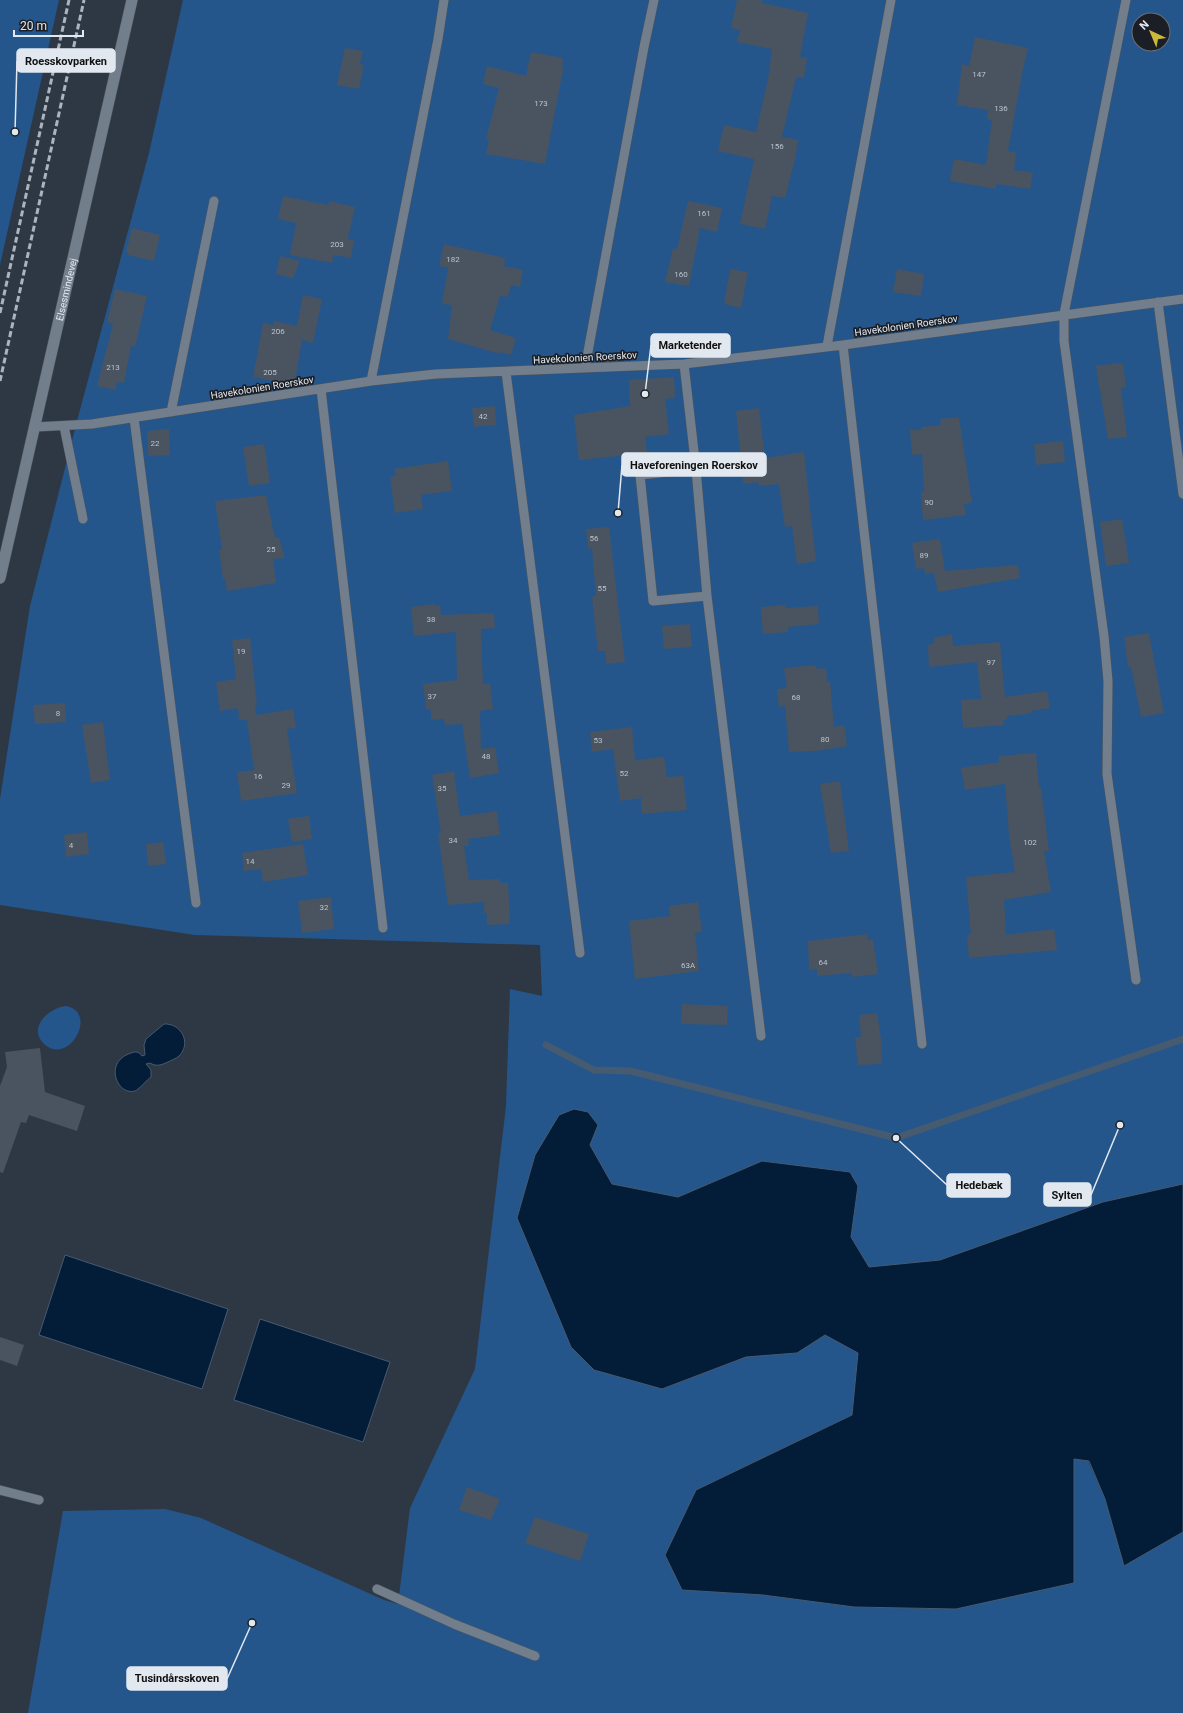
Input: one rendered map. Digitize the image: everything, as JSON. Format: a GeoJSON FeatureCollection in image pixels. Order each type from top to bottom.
{"type":"FeatureCollection","features":[{"type":"Feature","properties":{"kind":"street","name":"Elsesmindevej"},"geometry":{"type":"LineString","coordinates":[[0,578],[132,0]]}},
{"type":"Feature","properties":{"kind":"lane"},"geometry":{"type":"LineString","coordinates":[[371,381],[438,39],[444,0]]}},
{"type":"Feature","properties":{"kind":"lane"},"geometry":{"type":"LineString","coordinates":[[585,368],[654,0]]}},
{"type":"Feature","properties":{"kind":"lane"},"geometry":{"type":"LineString","coordinates":[[827,346],[891,0]]}},
{"type":"Feature","properties":{"kind":"lane"},"geometry":{"type":"LineString","coordinates":[[1126,0],[1064,314],[1064,341],[1108,673],[1108,774],[1136,980]]}},
{"type":"Feature","properties":{"kind":"lane"},"geometry":{"type":"LineString","coordinates":[[171,412],[214,201]]}},
{"type":"Feature","properties":{"kind":"lane","name":"Havekolonien Roerskov"},"geometry":{"type":"LineString","coordinates":[[35,427],[92,424],[371,381],[436,374],[684,364],[843,345],[1183,299]]}},
{"type":"Feature","properties":{"kind":"lane"},"geometry":{"type":"LineString","coordinates":[[1158,302],[1183,494]]}},
{"type":"Feature","properties":{"kind":"lane"},"geometry":{"type":"LineString","coordinates":[[843,345],[922,1044]]}},
{"type":"Feature","properties":{"kind":"lane"},"geometry":{"type":"LineString","coordinates":[[684,364],[696,469],[707,596],[761,1036]]}},
{"type":"Feature","properties":{"kind":"lane"},"geometry":{"type":"LineString","coordinates":[[506,372],[580,954]]}},
{"type":"Feature","properties":{"kind":"lane"},"geometry":{"type":"LineString","coordinates":[[321,389],[383,928]]}},
{"type":"Feature","properties":{"kind":"lane"},"geometry":{"type":"LineString","coordinates":[[134,418],[196,903]]}},
{"type":"Feature","properties":{"kind":"lane"},"geometry":{"type":"LineString","coordinates":[[64,426],[83,518]]}},
{"type":"Feature","properties":{"kind":"lane"},"geometry":{"type":"LineString","coordinates":[[696,469],[640,475],[653,601],[707,596]]}},
{"type":"Feature","properties":{"kind":"lane"},"geometry":{"type":"LineString","coordinates":[[0,1490],[40,1500]]}},
{"type":"Feature","properties":{"kind":"lane"},"geometry":{"type":"LineString","coordinates":[[377,1589],[454,1624],[535,1656]]}},
{"type":"Feature","properties":{"kind":"shaded area"},"geometry":{"type":"Polygon","coordinates":[[[0,0],[59,0],[0,265],[0,0]]]}},
{"type":"Feature","properties":{"kind":"shaded area"},"geometry":{"type":"Polygon","coordinates":[[[183,0],[1183,0],[1183,1184],[1103,1202],[940,1260],[869,1267],[851,1237],[858,1186],[762,1161],[678,1197],[612,1184],[589,1145],[574,1109],[662,1389],[746,1357],[797,1352],[825,1335],[858,1353],[852,1415],[696,1490],[682,1590],[763,1595],[854,1607],[956,1609],[1074,1583],[1074,1459],[1088,1461],[1105,1499],[1124,1565],[1183,1532],[1183,1713],[28,1713],[63,1511],[165,1509],[201,1518],[384,1600],[398,1604],[410,1508],[475,1369],[506,1106],[510,989],[542,996],[540,945],[195,935],[0,905],[0,799],[30,606],[77,421],[149,153],[183,0]]]}},
{"type":"Feature","properties":{"kind":"shaded area"},"geometry":{"type":"Polygon","coordinates":[[[66,1006],[76,1010],[80,1018],[80,1027],[77,1036],[71,1044],[63,1049],[53,1049],[44,1044],[39,1038],[39,1025],[47,1014],[53,1010],[66,1006]]]}},
{"type":"Feature","properties":{"kind":"shaded area"},"geometry":{"type":"Polygon","coordinates":[[[164,1024],[180,1030],[183,1035],[185,1045],[183,1051],[178,1057],[163,1064],[146,1064],[151,1070],[151,1077],[135,1091],[129,1091],[123,1088],[118,1084],[116,1077],[115,1070],[117,1063],[122,1057],[133,1052],[137,1052],[142,1056],[145,1055],[144,1045],[146,1039],[164,1024]]]}},
{"type":"Feature","properties":{"kind":"shaded area"},"geometry":{"type":"Polygon","coordinates":[[[574,1109],[588,1112],[598,1125],[590,1145],[612,1184],[678,1197],[762,1161],[850,1172],[858,1186],[851,1237],[869,1267],[940,1260],[1103,1202],[1183,1184],[1183,1532],[1124,1566],[1105,1499],[1089,1461],[1074,1459],[1074,1583],[956,1609],[854,1607],[763,1595],[682,1590],[665,1555],[696,1490],[852,1415],[858,1353],[825,1335],[797,1353],[746,1357],[662,1389],[594,1370],[571,1347],[517,1218],[535,1155],[559,1115],[574,1109]]]}},
{"type":"Feature","properties":{"kind":"shaded area"},"geometry":{"type":"Polygon","coordinates":[[[65,1255],[228,1309],[202,1389],[39,1335],[65,1255]]]}},
{"type":"Feature","properties":{"kind":"shaded area"},"geometry":{"type":"Polygon","coordinates":[[[260,1319],[390,1362],[363,1442],[234,1400],[260,1319]]]}},
{"type":"Feature","properties":{"kind":"building"},"geometry":{"type":"Polygon","coordinates":[[[737,0],[762,0],[762,3],[808,13],[800,57],[807,58],[804,77],[796,77],[782,137],[798,140],[795,159],[785,198],[772,196],[765,229],[740,224],[754,159],[718,151],[724,125],[756,132],[768,79],[772,49],[737,42],[740,30],[731,28],[737,0]]]}},
{"type":"Feature","properties":{"kind":"building"},"geometry":{"type":"Polygon","coordinates":[[[975,37],[1028,48],[1008,151],[1016,152],[1014,170],[1033,173],[1030,189],[996,184],[996,189],[950,181],[954,159],[986,165],[992,120],[987,119],[988,110],[957,105],[962,64],[969,66],[975,37]]]}},
{"type":"Feature","properties":{"kind":"building"},"geometry":{"type":"Polygon","coordinates":[[[345,48],[363,51],[360,64],[364,65],[359,89],[337,85],[345,48]]]}},
{"type":"Feature","properties":{"kind":"building"},"geometry":{"type":"Polygon","coordinates":[[[531,52],[563,58],[562,65],[564,65],[545,164],[486,154],[489,140],[486,139],[499,88],[483,84],[487,66],[526,76],[531,52]]]}},
{"type":"Feature","properties":{"kind":"building"},"geometry":{"type":"Polygon","coordinates":[[[283,196],[328,205],[329,201],[355,207],[348,239],[354,240],[351,258],[334,255],[332,263],[290,255],[296,223],[278,219],[283,196]]]}},
{"type":"Feature","properties":{"kind":"building"},"geometry":{"type":"Polygon","coordinates":[[[688,201],[722,208],[717,232],[700,228],[689,286],[665,282],[673,248],[677,249],[688,201]]]}},
{"type":"Feature","properties":{"kind":"building"},"geometry":{"type":"Polygon","coordinates":[[[132,228],[160,235],[154,261],[128,255],[126,252],[132,228]]]}},
{"type":"Feature","properties":{"kind":"building"},"geometry":{"type":"Polygon","coordinates":[[[444,244],[505,258],[504,266],[523,270],[520,287],[511,285],[508,297],[500,296],[490,330],[516,338],[511,355],[500,352],[500,354],[448,339],[452,305],[442,304],[448,268],[439,266],[444,244]]]}},
{"type":"Feature","properties":{"kind":"building"},"geometry":{"type":"Polygon","coordinates":[[[280,256],[300,261],[293,278],[276,274],[280,256]]]}},
{"type":"Feature","properties":{"kind":"building"},"geometry":{"type":"Polygon","coordinates":[[[730,269],[748,272],[741,308],[724,304],[730,269]]]}},
{"type":"Feature","properties":{"kind":"building"},"geometry":{"type":"Polygon","coordinates":[[[897,269],[924,274],[921,296],[893,292],[897,269]]]}},
{"type":"Feature","properties":{"kind":"building"},"geometry":{"type":"Polygon","coordinates":[[[115,289],[147,296],[135,347],[131,346],[124,383],[117,382],[115,390],[97,386],[113,324],[107,322],[115,289]]]}},
{"type":"Feature","properties":{"kind":"building"},"geometry":{"type":"Polygon","coordinates":[[[303,295],[322,299],[313,343],[302,340],[295,381],[285,379],[285,383],[253,377],[263,323],[273,325],[274,321],[297,326],[303,295]]]}},
{"type":"Feature","properties":{"kind":"building"},"geometry":{"type":"Polygon","coordinates":[[[1118,363],[1123,364],[1126,387],[1121,388],[1127,437],[1108,439],[1096,366],[1118,363]]]}},
{"type":"Feature","properties":{"kind":"building"},"geometry":{"type":"Polygon","coordinates":[[[674,377],[675,398],[665,399],[669,434],[645,437],[647,453],[579,460],[574,415],[630,406],[629,380],[674,377]]]}},
{"type":"Feature","properties":{"kind":"building"},"geometry":{"type":"Polygon","coordinates":[[[495,406],[496,425],[474,427],[472,408],[495,406]]]}},
{"type":"Feature","properties":{"kind":"building"},"geometry":{"type":"Polygon","coordinates":[[[759,408],[765,458],[804,452],[816,561],[797,564],[792,526],[785,527],[779,484],[759,486],[758,482],[745,484],[743,482],[736,411],[759,408]]]}},
{"type":"Feature","properties":{"kind":"building"},"geometry":{"type":"Polygon","coordinates":[[[959,417],[972,503],[964,504],[966,515],[923,520],[921,492],[924,491],[922,454],[912,455],[910,430],[921,430],[921,427],[941,425],[940,419],[959,417]]]}},
{"type":"Feature","properties":{"kind":"building"},"geometry":{"type":"Polygon","coordinates":[[[169,429],[170,455],[148,456],[147,431],[169,429]]]}},
{"type":"Feature","properties":{"kind":"building"},"geometry":{"type":"Polygon","coordinates":[[[1063,441],[1065,462],[1036,465],[1034,444],[1063,441]]]}},
{"type":"Feature","properties":{"kind":"building"},"geometry":{"type":"Polygon","coordinates":[[[264,444],[270,483],[249,486],[243,447],[264,444]]]}},
{"type":"Feature","properties":{"kind":"building"},"geometry":{"type":"Polygon","coordinates":[[[448,461],[452,491],[421,495],[423,509],[395,513],[390,477],[396,476],[394,469],[448,461]]]}},
{"type":"Feature","properties":{"kind":"building"},"geometry":{"type":"Polygon","coordinates":[[[266,495],[275,538],[279,537],[285,558],[273,559],[276,583],[227,591],[225,579],[223,579],[219,550],[222,549],[215,501],[266,495]]]}},
{"type":"Feature","properties":{"kind":"building"},"geometry":{"type":"Polygon","coordinates":[[[1122,519],[1129,563],[1106,566],[1100,522],[1122,519]]]}},
{"type":"Feature","properties":{"kind":"building"},"geometry":{"type":"Polygon","coordinates":[[[609,527],[625,662],[606,664],[605,651],[598,651],[592,597],[596,596],[592,548],[588,549],[586,529],[609,527]]]}},
{"type":"Feature","properties":{"kind":"building"},"geometry":{"type":"Polygon","coordinates":[[[940,539],[945,571],[1018,565],[1020,578],[938,592],[934,573],[925,574],[924,568],[916,569],[912,543],[940,539]]]}},
{"type":"Feature","properties":{"kind":"building"},"geometry":{"type":"Polygon","coordinates":[[[434,604],[435,606],[440,605],[441,615],[494,613],[495,628],[481,629],[483,684],[490,683],[493,709],[480,711],[481,749],[495,747],[499,773],[470,778],[462,724],[445,725],[444,719],[431,720],[431,710],[426,709],[423,684],[457,680],[456,632],[414,636],[411,607],[434,604]]]}},
{"type":"Feature","properties":{"kind":"building"},"geometry":{"type":"Polygon","coordinates":[[[785,605],[785,608],[818,606],[819,624],[788,627],[788,632],[763,634],[761,607],[785,605]]]}},
{"type":"Feature","properties":{"kind":"building"},"geometry":{"type":"Polygon","coordinates":[[[690,624],[692,647],[664,649],[662,626],[690,624]]]}},
{"type":"Feature","properties":{"kind":"building"},"geometry":{"type":"Polygon","coordinates":[[[1149,633],[1164,713],[1141,717],[1131,667],[1128,667],[1124,637],[1149,633]]]}},
{"type":"Feature","properties":{"kind":"building"},"geometry":{"type":"Polygon","coordinates":[[[952,634],[953,646],[1000,642],[1005,697],[1047,691],[1050,708],[1031,711],[1031,713],[1007,716],[1007,719],[1003,720],[1004,725],[963,728],[961,700],[981,699],[977,662],[929,667],[928,645],[934,644],[934,638],[952,634]]]}},
{"type":"Feature","properties":{"kind":"building"},"geometry":{"type":"Polygon","coordinates":[[[250,638],[257,706],[255,706],[256,715],[293,709],[296,728],[287,729],[297,793],[241,801],[237,772],[254,770],[247,720],[239,720],[238,708],[220,711],[216,682],[236,679],[232,640],[250,638]]]}},
{"type":"Feature","properties":{"kind":"building"},"geometry":{"type":"Polygon","coordinates":[[[816,665],[817,669],[826,668],[827,682],[830,681],[834,727],[844,725],[847,746],[816,751],[789,752],[785,706],[779,707],[777,689],[787,688],[784,668],[816,665]]]}},
{"type":"Feature","properties":{"kind":"building"},"geometry":{"type":"Polygon","coordinates":[[[65,703],[66,722],[35,724],[33,705],[65,703]]]}},
{"type":"Feature","properties":{"kind":"building"},"geometry":{"type":"Polygon","coordinates":[[[103,722],[110,780],[91,783],[82,725],[103,722]]]}},
{"type":"Feature","properties":{"kind":"building"},"geometry":{"type":"Polygon","coordinates":[[[632,727],[635,760],[664,757],[667,777],[683,776],[687,810],[642,814],[641,798],[620,801],[613,749],[592,752],[590,732],[632,727]]]}},
{"type":"Feature","properties":{"kind":"building"},"geometry":{"type":"Polygon","coordinates":[[[1036,753],[1039,787],[1041,787],[1049,851],[1044,851],[1051,892],[1004,900],[1006,935],[1054,929],[1057,950],[969,958],[967,935],[971,934],[966,877],[1015,872],[1009,835],[1005,784],[965,790],[961,768],[999,762],[999,756],[1036,753]]]}},
{"type":"Feature","properties":{"kind":"building"},"geometry":{"type":"Polygon","coordinates":[[[454,771],[460,816],[497,811],[500,835],[468,839],[469,846],[464,846],[469,880],[500,879],[500,883],[508,883],[510,924],[487,925],[487,913],[484,913],[484,902],[448,905],[438,833],[441,833],[432,775],[454,771]]]}},
{"type":"Feature","properties":{"kind":"building"},"geometry":{"type":"Polygon","coordinates":[[[840,781],[849,851],[831,853],[820,784],[840,781]]]}},
{"type":"Feature","properties":{"kind":"building"},"geometry":{"type":"Polygon","coordinates":[[[309,816],[312,839],[292,842],[288,819],[309,816]]]}},
{"type":"Feature","properties":{"kind":"building"},"geometry":{"type":"Polygon","coordinates":[[[87,832],[89,854],[66,857],[64,835],[87,832]]]}},
{"type":"Feature","properties":{"kind":"building"},"geometry":{"type":"Polygon","coordinates":[[[163,842],[166,864],[148,866],[146,844],[163,842]]]}},
{"type":"Feature","properties":{"kind":"building"},"geometry":{"type":"Polygon","coordinates":[[[303,844],[308,875],[263,882],[261,869],[244,871],[242,853],[303,844]]]}},
{"type":"Feature","properties":{"kind":"building"},"geometry":{"type":"Polygon","coordinates":[[[331,897],[334,929],[302,933],[298,901],[331,897]]]}},
{"type":"Feature","properties":{"kind":"building"},"geometry":{"type":"Polygon","coordinates":[[[698,902],[702,932],[695,933],[699,971],[635,979],[629,921],[670,916],[669,906],[698,902]]]}},
{"type":"Feature","properties":{"kind":"building"},"geometry":{"type":"Polygon","coordinates":[[[867,934],[868,940],[873,939],[878,974],[852,977],[852,973],[817,976],[817,969],[809,970],[808,941],[867,934]]]}},
{"type":"Feature","properties":{"kind":"building"},"geometry":{"type":"Polygon","coordinates":[[[682,1004],[728,1006],[727,1025],[681,1024],[682,1004]]]}},
{"type":"Feature","properties":{"kind":"building"},"geometry":{"type":"Polygon","coordinates":[[[877,1013],[882,1046],[882,1064],[858,1065],[855,1037],[861,1037],[859,1015],[877,1013]]]}},
{"type":"Feature","properties":{"kind":"building"},"geometry":{"type":"Polygon","coordinates":[[[40,1048],[45,1092],[85,1106],[77,1131],[29,1115],[26,1123],[21,1122],[3,1173],[0,1172],[0,1086],[7,1067],[5,1052],[40,1048]]]}},
{"type":"Feature","properties":{"kind":"building"},"geometry":{"type":"Polygon","coordinates":[[[0,1337],[24,1345],[17,1366],[0,1360],[0,1337]]]}},
{"type":"Feature","properties":{"kind":"building"},"geometry":{"type":"Polygon","coordinates":[[[467,1487],[500,1499],[491,1520],[459,1510],[467,1487]]]}},
{"type":"Feature","properties":{"kind":"building"},"geometry":{"type":"Polygon","coordinates":[[[535,1517],[589,1534],[580,1561],[525,1543],[535,1517]]]}},
{"type":"Feature","properties":{"kind":"waterway"},"geometry":{"type":"LineString","coordinates":[[546,1045],[594,1070],[631,1071],[896,1138],[1183,1039]]}},
{"type":"Feature","properties":{"kind":"railway"},"geometry":{"type":"LineString","coordinates":[[0,313],[69,0]]}},
{"type":"Feature","properties":{"kind":"railway"},"geometry":{"type":"LineString","coordinates":[[0,381],[84,0]]}},
{"type":"Feature","properties":{"kind":"place","name":"Roesskovparken"},"geometry":{"type":"Point","coordinates":[15,132]}},
{"type":"Feature","properties":{"kind":"place","name":"Marketender"},"geometry":{"type":"Point","coordinates":[645,394]}},
{"type":"Feature","properties":{"kind":"place","name":"Haveforeningen Roerskov"},"geometry":{"type":"Point","coordinates":[618,513]}},
{"type":"Feature","properties":{"kind":"place","name":"Sylten"},"geometry":{"type":"Point","coordinates":[1120,1125]}},
{"type":"Feature","properties":{"kind":"place","name":"Hedebæk"},"geometry":{"type":"Point","coordinates":[896,1138]}},
{"type":"Feature","properties":{"kind":"place","name":"Tusindårsskoven"},"geometry":{"type":"Point","coordinates":[252,1623]}}]}
